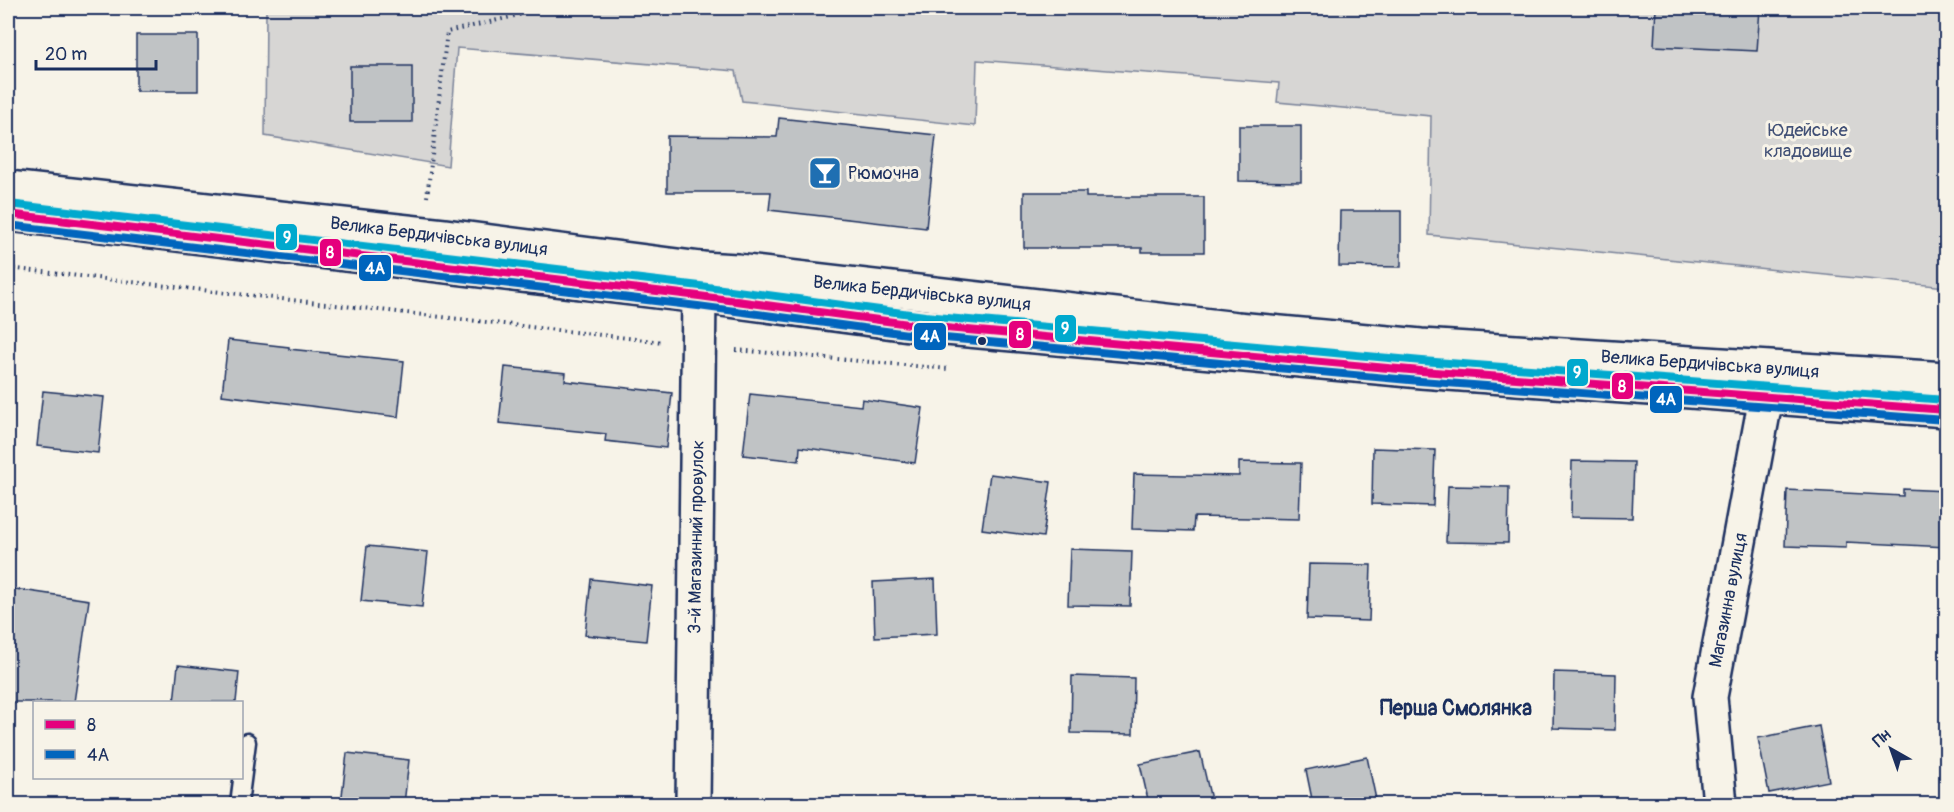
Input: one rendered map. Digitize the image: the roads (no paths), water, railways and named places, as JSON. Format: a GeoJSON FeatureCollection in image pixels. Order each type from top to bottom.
{"type":"FeatureCollection","features":[{"type":"Feature","properties":{"kind":"main road","name":"Велика Бердичівська вулиця"},"geometry":{"type":"LineString","coordinates":[[8,188],[423,234],[981,332],[1409,370],[1947,410]]}},
{"type":"Feature","properties":{"kind":"main road","name":"Велика Бердичівська вулиця"},"geometry":{"type":"LineString","coordinates":[[8,214],[700,283],[746,272],[1237,329],[1421,346],[1947,379]]}},
{"type":"Feature","properties":{"kind":"main road","name":"3-й Магазинний провулок"},"geometry":{"type":"LineString","coordinates":[[693,804],[700,283]]}},
{"type":"Feature","properties":{"kind":"main road","name":"Магазинна вулиця"},"geometry":{"type":"LineString","coordinates":[[1720,804],[1710,697],[1766,397]]}},
{"type":"Feature","properties":{"kind":"lane"},"geometry":{"type":"LineString","coordinates":[[243,773],[247,742]]}},
{"type":"Feature","properties":{"kind":"lane"},"geometry":{"type":"LineString","coordinates":[[239,804],[242,779]]}},
{"type":"Feature","properties":{"kind":"place","name":"Рюмочна"},"geometry":{"type":"Point","coordinates":[825,173]}},
{"type":"Feature","properties":{"kind":"district","name":"Перша Смолянка"},"geometry":{"type":"Point","coordinates":[1456,708]}},
{"type":"Feature","properties":{"kind":"park label","name":"Юдейське кладовище"},"geometry":{"type":"Point","coordinates":[1808,140]}}]}
